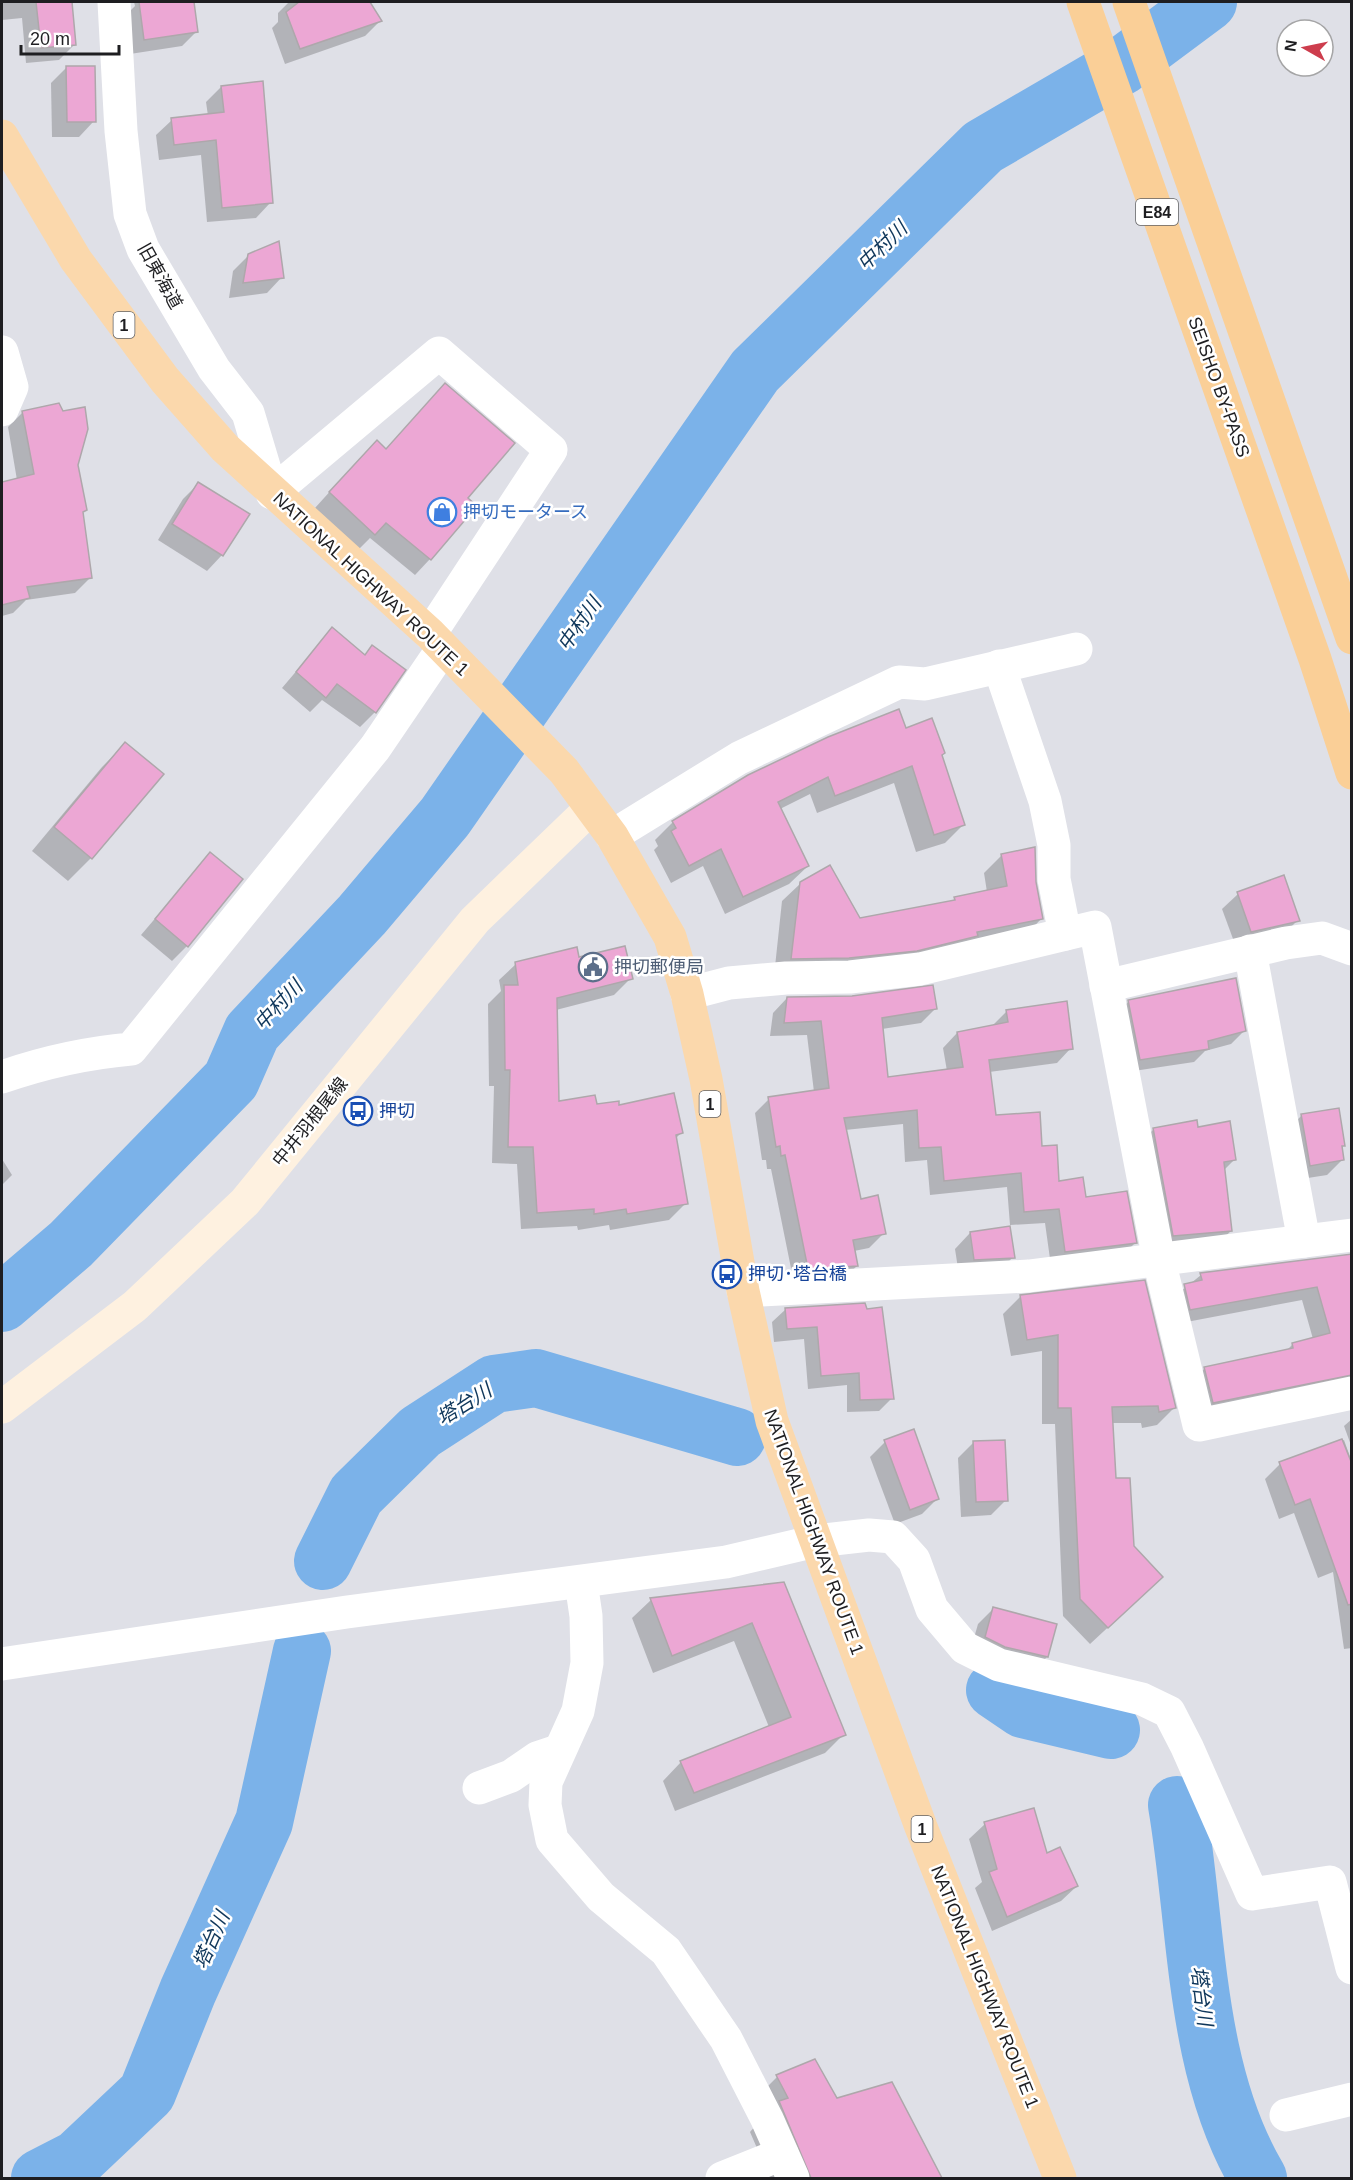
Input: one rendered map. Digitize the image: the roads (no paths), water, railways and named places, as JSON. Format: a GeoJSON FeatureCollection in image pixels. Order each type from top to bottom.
{"type":"FeatureCollection","features":[{"type":"Feature","properties":{"kind":"highway","name":"SEISHO BY-PASS"},"geometry":{"type":"LineString","coordinates":[[1083,2],[1232,422],[1352,773]]}},
{"type":"Feature","properties":{"kind":"highway","name":"E84"},"geometry":{"type":"LineString","coordinates":[[1129,2],[1352,638]]}},
{"type":"Feature","properties":{"kind":"highway","name":"NATIONAL HIGHWAY ROUTE 1"},"geometry":{"type":"LineString","coordinates":[[2,136],[76,260],[165,380],[225,448],[436,641],[564,771],[612,836],[670,937],[687,994],[706,1079],[743,1291],[772,1421],[791,1478],[921,1827],[1060,2178]]}},
{"type":"Feature","properties":{"kind":"main road","name":"中井羽根尾線"},"geometry":{"type":"LineString","coordinates":[[2,1407],[135,1306],[245,1202],[475,920],[590,809]]}},
{"type":"Feature","properties":{"kind":"street","name":"旧東海道"},"geometry":{"type":"LineString","coordinates":[[114,2],[121,131],[130,214],[143,249],[214,369],[248,413],[272,493]]}},
{"type":"Feature","properties":{"kind":"street"},"geometry":{"type":"LineString","coordinates":[[2,352],[12,387],[2,410]]}},
{"type":"Feature","properties":{"kind":"street"},"geometry":{"type":"LineString","coordinates":[[2,1077],[43,1063],[77,1055],[132,1049],[375,748],[436,641],[551,450],[439,353],[272,493]]}},
{"type":"Feature","properties":{"kind":"street"},"geometry":{"type":"LineString","coordinates":[[612,836],[739,758],[899,682],[925,684],[1076,649]]}},
{"type":"Feature","properties":{"kind":"street"},"geometry":{"type":"LineString","coordinates":[[999,666],[1045,801],[1054,845],[1054,879],[1065,934]]}},
{"type":"Feature","properties":{"kind":"street"},"geometry":{"type":"LineString","coordinates":[[687,994],[729,983],[786,978],[850,977],[920,969],[1095,927],[1159,1260],[1199,1425],[1352,1393]]}},
{"type":"Feature","properties":{"kind":"street"},"geometry":{"type":"LineString","coordinates":[[1106,986],[1286,943],[1322,938],[1352,949]]}},
{"type":"Feature","properties":{"kind":"street"},"geometry":{"type":"LineString","coordinates":[[1250,951],[1304,1241]]}},
{"type":"Feature","properties":{"kind":"street"},"geometry":{"type":"LineString","coordinates":[[743,1291],[1029,1276],[1352,1235]]}},
{"type":"Feature","properties":{"kind":"street"},"geometry":{"type":"LineString","coordinates":[[2,1664],[347,1612],[726,1562],[816,1541],[869,1535],[893,1537],[914,1560],[932,1609],[965,1648],[999,1665],[1142,1699],[1169,1712],[1187,1747],[1252,1894],[1330,1882],[1352,1968]]}},
{"type":"Feature","properties":{"kind":"street"},"geometry":{"type":"LineString","coordinates":[[580,1582],[586,1616],[587,1663],[578,1711],[546,1782],[544,1805],[552,1840],[601,1897],[666,1951],[726,2039],[788,2166],[722,2178]]}},
{"type":"Feature","properties":{"kind":"street"},"geometry":{"type":"LineString","coordinates":[[479,1788],[511,1776],[537,1758],[558,1751]]}},
{"type":"Feature","properties":{"kind":"street"},"geometry":{"type":"LineString","coordinates":[[1286,2115],[1352,2099]]}},
{"type":"Feature","properties":{"kind":"waterway","name":"中村川"},"geometry":{"type":"LineString","coordinates":[[2,1303],[71,1244],[231,1080],[252,1032],[362,915],[445,817],[755,371],[983,147],[1122,66],[1208,2]]}},
{"type":"Feature","properties":{"kind":"waterway","name":"塔台川"},"geometry":{"type":"LineString","coordinates":[[323,1561],[356,1495],[420,1432],[494,1384],[536,1378],[737,1437]]}},
{"type":"Feature","properties":{"kind":"waterway","name":"塔台川"},"geometry":{"type":"LineString","coordinates":[[40,2178],[77,2159],[147,2093],[188,1991],[264,1822],[302,1651]]}},
{"type":"Feature","properties":{"kind":"waterway","name":"塔台川"},"geometry":{"type":"LineString","coordinates":[[995,1690],[1023,1709],[1111,1730]]}},
{"type":"Feature","properties":{"kind":"waterway","name":"塔台川"},"geometry":{"type":"LineString","coordinates":[[1177,1805],[1209,2045],[1221,2091],[1237,2136],[1258,2178]]}},
{"type":"Feature","properties":{"kind":"place","name":"押切モータース"},"geometry":{"type":"Point","coordinates":[442,512]}},
{"type":"Feature","properties":{"kind":"place","name":"押切郵便局"},"geometry":{"type":"Point","coordinates":[593,967]}},
{"type":"Feature","properties":{"kind":"place","name":"押切"},"geometry":{"type":"Point","coordinates":[358,1111]}},
{"type":"Feature","properties":{"kind":"place","name":"押切･塔台橋"},"geometry":{"type":"Point","coordinates":[727,1274]}}]}
